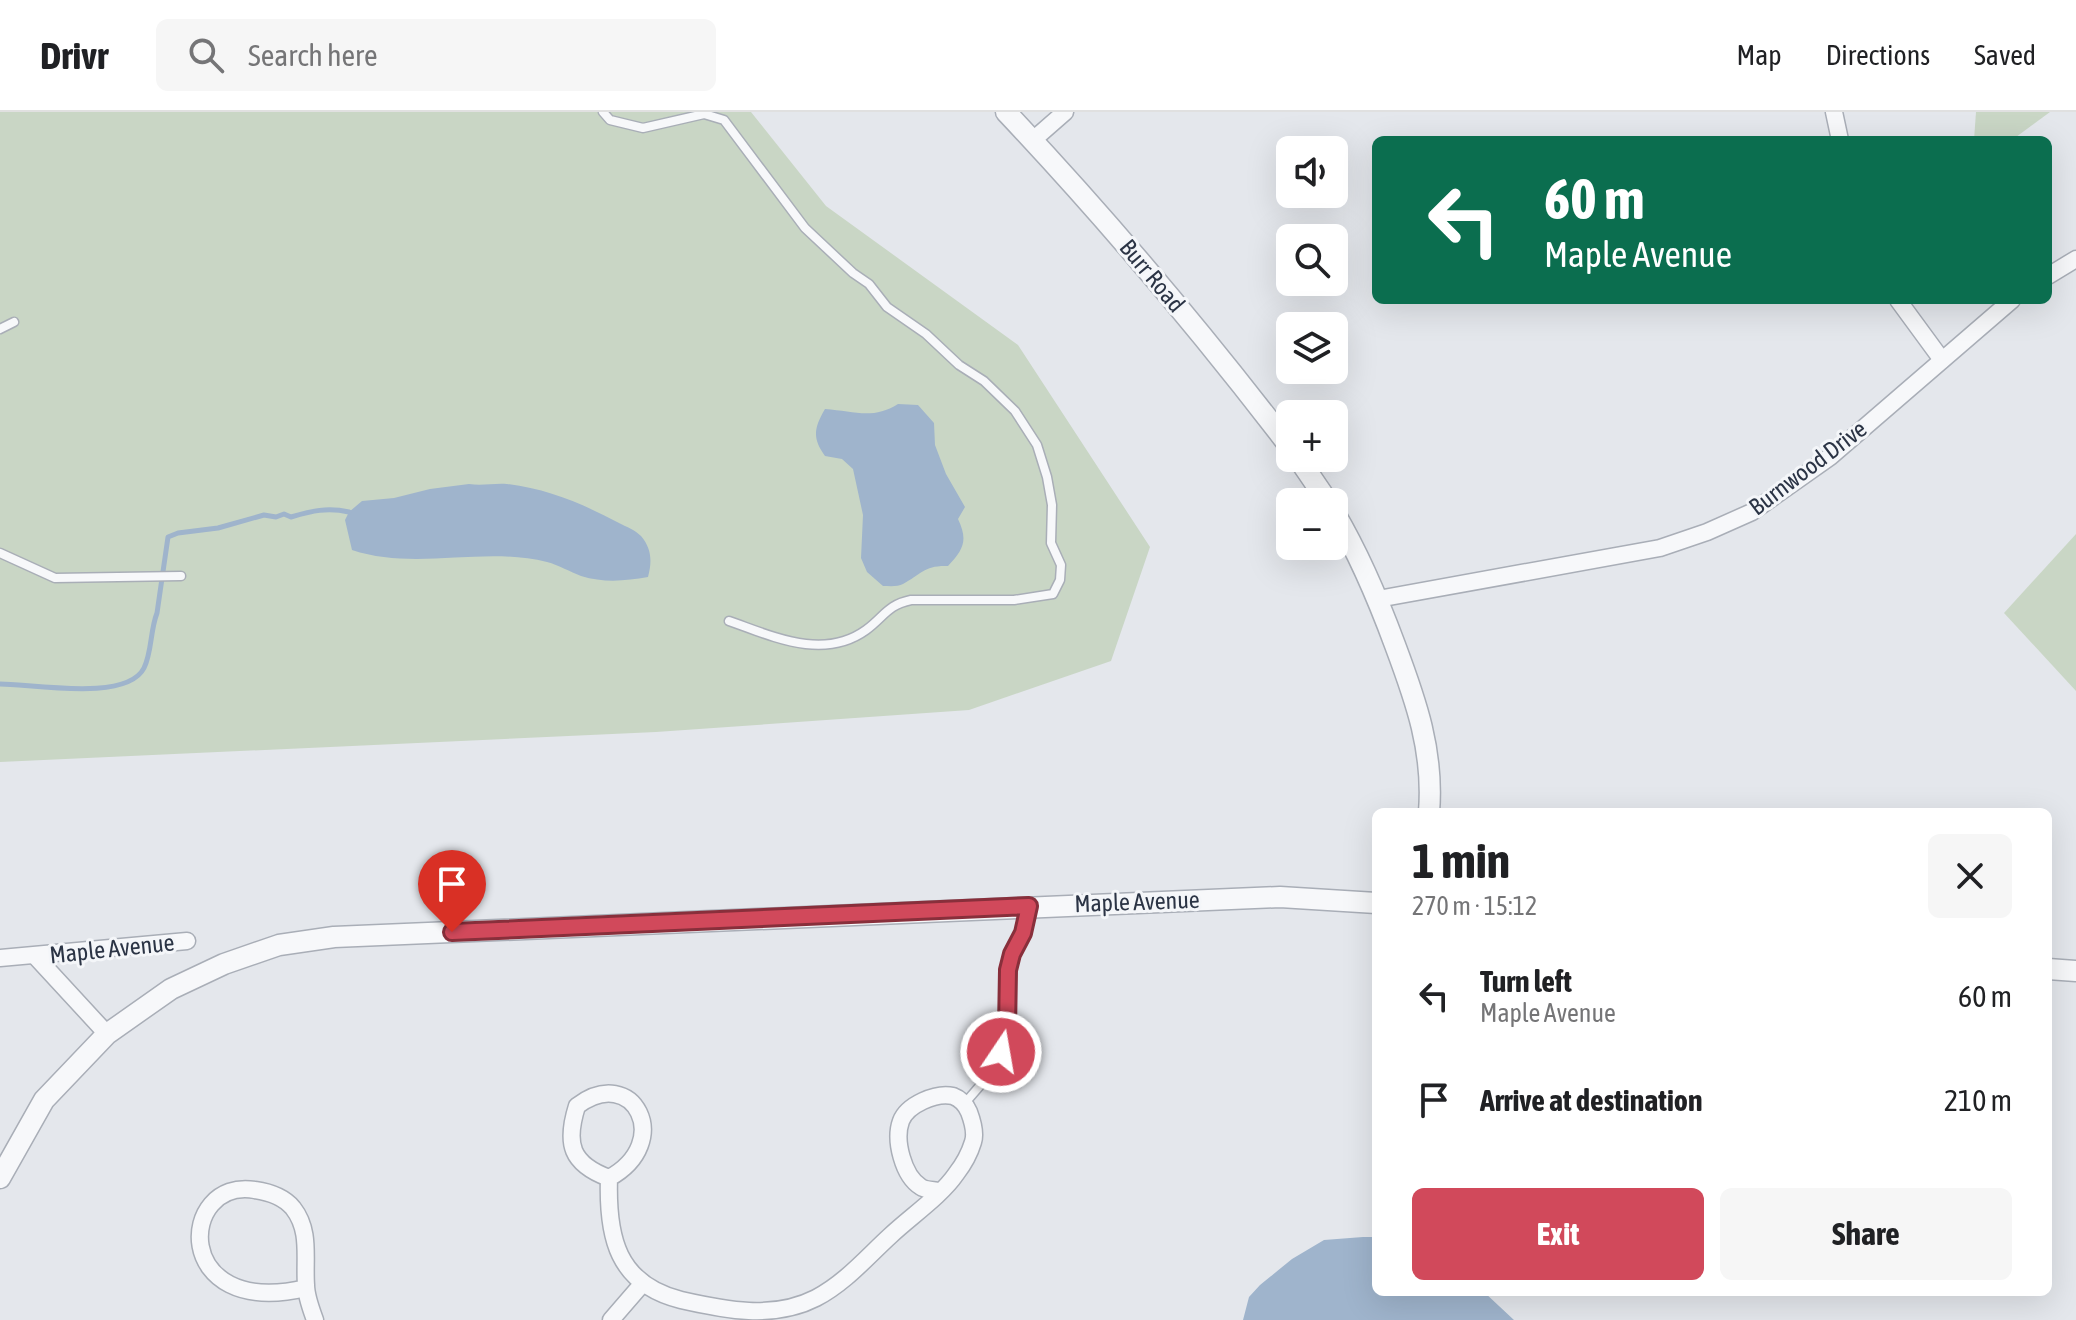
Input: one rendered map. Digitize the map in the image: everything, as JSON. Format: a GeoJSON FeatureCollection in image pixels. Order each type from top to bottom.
{"type":"FeatureCollection","features":[{"type":"Feature","properties":{"kind":"street","name":"Burr Road"},"geometry":{"type":"LineString","coordinates":[[1006,112],[1223,359],[1276,429]]}},
{"type":"Feature","properties":{"kind":"street"},"geometry":{"type":"LineString","coordinates":[[1033,140],[1065,112]]}},
{"type":"Feature","properties":{"kind":"street"},"geometry":{"type":"LineString","coordinates":[[1834,112],[1839,136]]}},
{"type":"Feature","properties":{"kind":"street"},"geometry":{"type":"LineString","coordinates":[[2052,274],[2076,259]]}},
{"type":"Feature","properties":{"kind":"street"},"geometry":{"type":"LineString","coordinates":[[1901,304],[1942,360]]}},
{"type":"Feature","properties":{"kind":"street","name":"Burnwood Drive"},"geometry":{"type":"LineString","coordinates":[[1378,599],[1660,548],[1752,512],[1830,457],[2007,304]]}},
{"type":"Feature","properties":{"kind":"street"},"geometry":{"type":"LineString","coordinates":[[1348,536],[1378,599],[1419,709],[1427,749],[1429,808]]}},
{"type":"Feature","properties":{"kind":"street","name":"Maple Avenue"},"geometry":{"type":"LineString","coordinates":[[0,1178],[44,1100],[107,1034],[171,989],[224,964],[279,945],[365,936],[1029,906],[1280,897],[1372,903]]}},
{"type":"Feature","properties":{"kind":"street","name":"Maple Avenue"},"geometry":{"type":"LineString","coordinates":[[0,958],[187,941]]}},
{"type":"Feature","properties":{"kind":"street","name":"Maple Avenue"},"geometry":{"type":"LineString","coordinates":[[36,957],[107,1034]]}},
{"type":"Feature","properties":{"kind":"street"},"geometry":{"type":"LineString","coordinates":[[2052,969],[2076,971]]}},
{"type":"Feature","properties":{"kind":"street"},"geometry":{"type":"LineString","coordinates":[[608,1092],[623,1097],[637,1108],[644,1123],[643,1140],[635,1156],[623,1170],[609,1178],[588,1168],[574,1154],[571,1139],[577,1106],[591,1096],[608,1092]]}},
{"type":"Feature","properties":{"kind":"street"},"geometry":{"type":"LineString","coordinates":[[609,1178],[614,1244],[627,1270],[668,1297],[729,1311],[771,1311],[816,1298],[858,1267],[955,1176],[974,1139],[972,1120],[965,1103],[953,1096],[930,1097],[902,1118],[898,1139],[907,1170],[921,1187],[938,1191]]}},
{"type":"Feature","properties":{"kind":"street"},"geometry":{"type":"LineString","coordinates":[[306,1288],[270,1297],[245,1297],[223,1290],[207,1274],[199,1251],[201,1228],[209,1207],[227,1195],[246,1188],[273,1193],[292,1206],[304,1227],[306,1288],[315,1320]]}},
{"type":"Feature","properties":{"kind":"street"},"geometry":{"type":"LineString","coordinates":[[611,1320],[643,1283]]}},
{"type":"Feature","properties":{"kind":"lane"},"geometry":{"type":"LineString","coordinates":[[603,112],[610,120],[643,128],[704,114],[724,120],[805,228],[869,284],[887,307],[926,334],[959,365],[984,381],[1015,411],[1037,445],[1047,477],[1052,505],[1051,543],[1061,565],[1060,580],[1053,594],[1014,600],[911,600],[895,603],[866,630],[846,641],[815,647],[729,621]]}},
{"type":"Feature","properties":{"kind":"lane"},"geometry":{"type":"LineString","coordinates":[[0,329],[14,322]]}},
{"type":"Feature","properties":{"kind":"lane"},"geometry":{"type":"LineString","coordinates":[[0,553],[55,578],[176,576]]}},
{"type":"Feature","properties":{"kind":"lane"},"geometry":{"type":"LineString","coordinates":[[965,1103],[997,1066],[1007,1030],[1008,970],[1023,933],[1029,906]]}},
{"type":"Feature","properties":{"kind":"green space"},"geometry":{"type":"Polygon","coordinates":[[[0,112],[751,112],[826,206],[1018,345],[1150,547],[1111,661],[969,710],[656,732],[0,762],[0,112]]]}},
{"type":"Feature","properties":{"kind":"green space"},"geometry":{"type":"Polygon","coordinates":[[[1976,112],[2050,112],[2017,136],[1974,136],[1976,112]]]}},
{"type":"Feature","properties":{"kind":"green space"},"geometry":{"type":"Polygon","coordinates":[[[2076,534],[2076,691],[2004,613],[2076,534]]]}},
{"type":"Feature","properties":{"kind":"water"},"geometry":{"type":"Polygon","coordinates":[[[898,404],[918,405],[934,423],[935,445],[946,474],[965,507],[958,519],[963,544],[948,566],[928,569],[901,585],[883,586],[867,572],[861,558],[863,515],[853,469],[842,459],[825,456],[816,433],[825,409],[872,413],[898,404]]]}},
{"type":"Feature","properties":{"kind":"water"},"geometry":{"type":"Polygon","coordinates":[[[469,484],[507,484],[537,490],[579,504],[631,529],[641,536],[649,551],[648,577],[598,580],[551,563],[523,558],[400,558],[352,550],[345,520],[362,501],[469,484]]]}},
{"type":"Feature","properties":{"kind":"water"},"geometry":{"type":"Polygon","coordinates":[[[1372,1237],[1372,1296],[1488,1296],[1514,1320],[1243,1320],[1249,1297],[1260,1285],[1292,1259],[1324,1240],[1372,1237]]]}},
{"type":"Feature","properties":{"kind":"waterway"},"geometry":{"type":"LineString","coordinates":[[0,684],[78,689],[119,685],[134,678],[144,668],[148,655],[168,537],[264,515],[276,517],[284,514],[291,517],[313,511],[349,512]]}},
{"type":"Feature","properties":{"kind":"route"},"geometry":{"type":"LineString","coordinates":[[452,932],[1029,906],[1023,933],[1008,970],[1010,1004],[1001,1052]]}}]}
